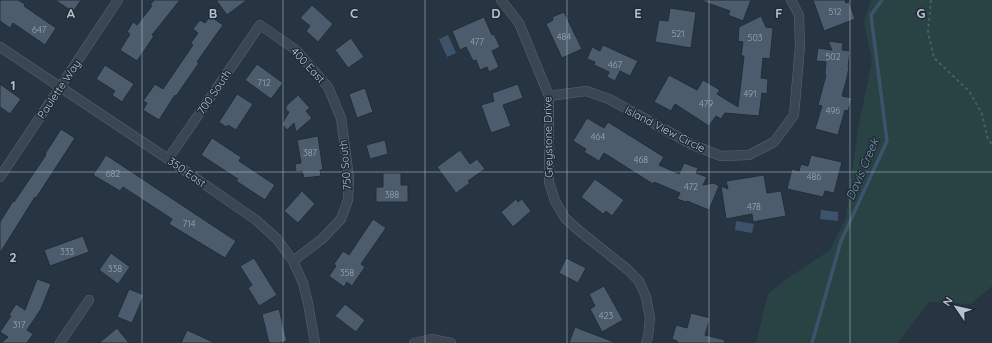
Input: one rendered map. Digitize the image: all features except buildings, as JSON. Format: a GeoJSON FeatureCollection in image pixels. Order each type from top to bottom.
{"type":"FeatureCollection","features":[{"type":"Feature","properties":{"kind":"street","name":"Paulette Way"},"geometry":{"type":"LineString","coordinates":[[0,177],[118,0]]}},
{"type":"Feature","properties":{"kind":"street","name":"Greystone Drive"},"geometry":{"type":"LineString","coordinates":[[501,0],[519,23],[549,96],[549,182],[555,201],[565,218],[576,230],[627,269],[639,282],[646,297],[650,318],[646,343]]}},
{"type":"Feature","properties":{"kind":"street","name":"Island View Circle"},"geometry":{"type":"LineString","coordinates":[[549,96],[586,92],[609,100],[693,145],[721,156],[749,155],[774,142],[794,115],[800,46],[799,15],[791,0]]}},
{"type":"Feature","properties":{"kind":"street","name":"400 East"},"geometry":{"type":"LineString","coordinates":[[260,25],[296,50],[328,87],[341,118]]}},
{"type":"Feature","properties":{"kind":"street","name":"700 South"},"geometry":{"type":"LineString","coordinates":[[168,159],[260,25]]}},
{"type":"Feature","properties":{"kind":"street","name":"350 East"},"geometry":{"type":"LineString","coordinates":[[0,47],[168,159],[256,220],[277,239],[293,261],[303,283],[315,343]]}},
{"type":"Feature","properties":{"kind":"street","name":"750 South"},"geometry":{"type":"LineString","coordinates":[[293,261],[322,239],[341,219],[348,200],[349,178],[341,118]]}},
{"type":"Feature","properties":{"kind":"street"},"geometry":{"type":"LineString","coordinates":[[60,343],[89,300]]}},
{"type":"Feature","properties":{"kind":"street"},"geometry":{"type":"LineString","coordinates":[[414,343],[430,340],[451,343]]}},
{"type":"Feature","properties":{"kind":"path"},"geometry":{"type":"LineString","coordinates":[[930,0],[928,32],[934,58],[969,91],[982,114],[988,140],[992,144]]}},
{"type":"Feature","properties":{"kind":"green space"},"geometry":{"type":"Polygon","coordinates":[[[871,0],[992,0],[992,286],[971,304],[929,302],[898,343],[756,343],[768,294],[785,280],[829,251],[846,218],[858,129],[872,61],[864,21],[871,0]]]}},
{"type":"Feature","properties":{"kind":"water"},"geometry":{"type":"Polygon","coordinates":[[[448,35],[456,53],[447,57],[439,39],[448,35]]]}},
{"type":"Feature","properties":{"kind":"water"},"geometry":{"type":"Polygon","coordinates":[[[821,210],[838,212],[838,221],[820,219],[821,210]]]}},
{"type":"Feature","properties":{"kind":"water"},"geometry":{"type":"Polygon","coordinates":[[[736,221],[754,224],[752,233],[735,230],[736,221]]]}},
{"type":"Feature","properties":{"kind":"waterway","name":"Davis Creek"},"geometry":{"type":"LineString","coordinates":[[812,343],[841,241],[887,141],[871,15],[882,0]]}}]}
